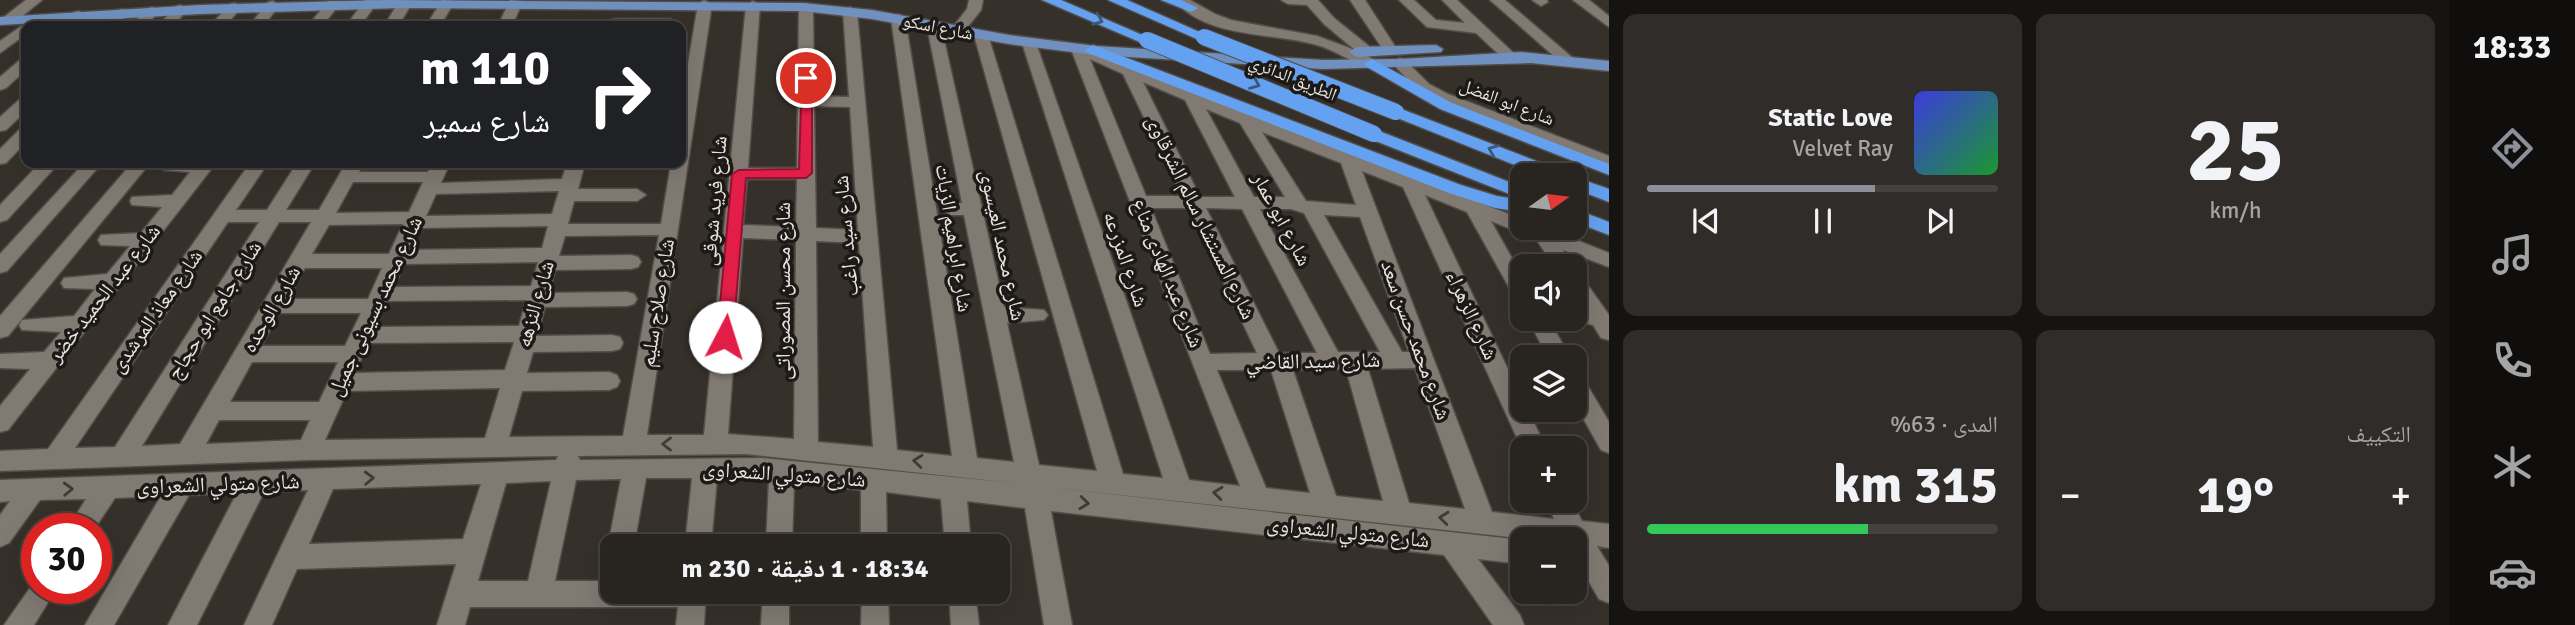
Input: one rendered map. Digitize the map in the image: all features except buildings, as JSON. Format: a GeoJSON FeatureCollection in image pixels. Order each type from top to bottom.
{"type":"FeatureCollection","features":[{"type":"Feature","properties":{"kind":"highway","name":"الطريق الدائري"},"geometry":{"type":"LineString","coordinates":[[1049,0],[1510,188]]}},
{"type":"Feature","properties":{"kind":"highway","name":"الطريق الدائري"},"geometry":{"type":"LineString","coordinates":[[1115,0],[1526,163]]}},
{"type":"Feature","properties":{"kind":"highway"},"geometry":{"type":"LineString","coordinates":[[1168,0],[1186,4]]}},
{"type":"Feature","properties":{"kind":"highway"},"geometry":{"type":"LineString","coordinates":[[1090,46],[1455,190],[1510,204]]}},
{"type":"Feature","properties":{"kind":"highway"},"geometry":{"type":"LineString","coordinates":[[1369,57],[1446,106],[1609,170]]}},
{"type":"Feature","properties":{"kind":"highway"},"geometry":{"type":"LineString","coordinates":[[1587,188],[1609,196]]}},
{"type":"Feature","properties":{"kind":"highway"},"geometry":{"type":"LineString","coordinates":[[1587,220],[1609,229]]}},
{"type":"Feature","properties":{"kind":"main road","name":"شارع اسكو"},"geometry":{"type":"LineString","coordinates":[[48,21],[153,10],[203,0]]}},
{"type":"Feature","properties":{"kind":"main road","name":"شارع اسكو"},"geometry":{"type":"LineString","coordinates":[[8,14],[185,3],[234,7],[448,1],[753,5],[808,3],[879,6],[1030,43],[1090,46]]}},
{"type":"Feature","properties":{"kind":"main road","name":"شارع اسكو"},"geometry":{"type":"LineString","coordinates":[[808,3],[934,26],[1039,34],[1090,46]]}},
{"type":"Feature","properties":{"kind":"main road"},"geometry":{"type":"LineString","coordinates":[[1090,46],[1282,55],[1349,52],[1400,63],[1510,57]]}},
{"type":"Feature","properties":{"kind":"main road"},"geometry":{"type":"LineString","coordinates":[[1090,46],[1323,64],[1369,57],[1389,48],[1434,49],[1609,65]]}},
{"type":"Feature","properties":{"kind":"street"},"geometry":{"type":"LineString","coordinates":[[8,14],[34,0]]}},
{"type":"Feature","properties":{"kind":"street"},"geometry":{"type":"LineString","coordinates":[[976,0],[968,29],[1113,482]]}},
{"type":"Feature","properties":{"kind":"street"},"geometry":{"type":"LineString","coordinates":[[1288,0],[1310,1],[1369,57]]}},
{"type":"Feature","properties":{"kind":"street"},"geometry":{"type":"LineString","coordinates":[[1357,0],[1373,17],[1376,29],[1389,48]]}},
{"type":"Feature","properties":{"kind":"street"},"geometry":{"type":"LineString","coordinates":[[1406,0],[1432,24],[1481,29]]}},
{"type":"Feature","properties":{"kind":"street"},"geometry":{"type":"LineString","coordinates":[[1449,0],[1510,57]]}},
{"type":"Feature","properties":{"kind":"street"},"geometry":{"type":"LineString","coordinates":[[1497,0],[1569,62]]}},
{"type":"Feature","properties":{"kind":"street"},"geometry":{"type":"LineString","coordinates":[[1580,0],[1609,23]]}},
{"type":"Feature","properties":{"kind":"street"},"geometry":{"type":"LineString","coordinates":[[436,21],[448,1]]}},
{"type":"Feature","properties":{"kind":"street"},"geometry":{"type":"LineString","coordinates":[[507,21],[516,1]]}},
{"type":"Feature","properties":{"kind":"street"},"geometry":{"type":"LineString","coordinates":[[394,21],[406,2]]}},
{"type":"Feature","properties":{"kind":"street"},"geometry":{"type":"LineString","coordinates":[[617,21],[622,2]]}},
{"type":"Feature","properties":{"kind":"street"},"geometry":{"type":"LineString","coordinates":[[169,21],[185,3]]}},
{"type":"Feature","properties":{"kind":"street"},"geometry":{"type":"LineString","coordinates":[[357,21],[370,3]]}},
{"type":"Feature","properties":{"kind":"street","name":"شارع محسن المصوراتى"},"geometry":{"type":"LineString","coordinates":[[806,450],[808,3]]}},
{"type":"Feature","properties":{"kind":"street"},"geometry":{"type":"LineString","coordinates":[[319,21],[333,4]]}},
{"type":"Feature","properties":{"kind":"street"},"geometry":{"type":"LineString","coordinates":[[686,92],[705,4]]}},
{"type":"Feature","properties":{"kind":"street"},"geometry":{"type":"LineString","coordinates":[[1186,4],[1249,28],[1320,41],[1349,52]]}},
{"type":"Feature","properties":{"kind":"street"},"geometry":{"type":"LineString","coordinates":[[260,21],[273,5]]}},
{"type":"Feature","properties":{"kind":"street","name":"شارع فريد شوقى"},"geometry":{"type":"LineString","coordinates":[[700,534],[711,455],[734,231],[753,5]]}},
{"type":"Feature","properties":{"kind":"street"},"geometry":{"type":"LineString","coordinates":[[221,21],[234,7]]}},
{"type":"Feature","properties":{"kind":"street"},"geometry":{"type":"LineString","coordinates":[[142,21],[153,10]]}},
{"type":"Feature","properties":{"kind":"street","name":"شارع سيد راغب"},"geometry":{"type":"LineString","coordinates":[[850,11],[886,457]]}},
{"type":"Feature","properties":{"kind":"street"},"geometry":{"type":"LineString","coordinates":[[113,21],[122,13]]}},
{"type":"Feature","properties":{"kind":"street"},"geometry":{"type":"LineString","coordinates":[[73,21],[79,16]]}},
{"type":"Feature","properties":{"kind":"street","name":"شارع ابراهيم الزيات"},"geometry":{"type":"LineString","coordinates":[[898,18],[966,466]]}},
{"type":"Feature","properties":{"kind":"street","name":"شارع محمد العيسوى"},"geometry":{"type":"LineString","coordinates":[[934,26],[1032,481],[1058,625]]}},
{"type":"Feature","properties":{"kind":"street"},"geometry":{"type":"LineString","coordinates":[[0,50],[21,32]]}},
{"type":"Feature","properties":{"kind":"street","name":"شارع المزرعه"},"geometry":{"type":"LineString","coordinates":[[1030,43],[1180,489]]}},
{"type":"Feature","properties":{"kind":"street","name":"شارع اسكو"},"geometry":{"type":"LineString","coordinates":[[1090,46],[1130,72],[1192,98],[1510,221]]}},
{"type":"Feature","properties":{"kind":"street","name":"شارع عبد الهادى مناع"},"geometry":{"type":"LineString","coordinates":[[1090,46],[1139,202],[1257,498]]}},
{"type":"Feature","properties":{"kind":"street","name":"شارع ابو الفضل"},"geometry":{"type":"LineString","coordinates":[[1400,63],[1423,87],[1442,97],[1609,162]]}},
{"type":"Feature","properties":{"kind":"street"},"geometry":{"type":"LineString","coordinates":[[0,85],[21,66]]}},
{"type":"Feature","properties":{"kind":"street","name":"شارع المستشار سالم الشرقاوى"},"geometry":{"type":"LineString","coordinates":[[1130,72],[1193,202],[1276,361],[1326,505]]}},
{"type":"Feature","properties":{"kind":"street","name":"شارع ابو عمار"},"geometry":{"type":"LineString","coordinates":[[1192,98],[1248,203],[1343,360],[1399,513]]}},
{"type":"Feature","properties":{"kind":"street"},"geometry":{"type":"LineString","coordinates":[[806,101],[858,102]]}},
{"type":"Feature","properties":{"kind":"street"},"geometry":{"type":"LineString","coordinates":[[0,126],[21,107]]}},
{"type":"Feature","properties":{"kind":"street"},"geometry":{"type":"LineString","coordinates":[[1245,120],[1305,207],[1395,360]]}},
{"type":"Feature","properties":{"kind":"street"},"geometry":{"type":"LineString","coordinates":[[2,154],[21,137]]}},
{"type":"Feature","properties":{"kind":"street","name":"شارع محمد حسن سعد"},"geometry":{"type":"LineString","coordinates":[[1348,158],[1483,523]]}},
{"type":"Feature","properties":{"kind":"street"},"geometry":{"type":"LineString","coordinates":[[0,216],[45,168]]}},
{"type":"Feature","properties":{"kind":"street"},"geometry":{"type":"LineString","coordinates":[[0,266],[88,168]]}},
{"type":"Feature","properties":{"kind":"street"},"geometry":{"type":"LineString","coordinates":[[0,330],[137,168]]}},
{"type":"Feature","properties":{"kind":"street","name":"شارع عبد الحميد خضر"},"geometry":{"type":"LineString","coordinates":[[0,423],[8,403],[51,360],[203,168]]}},
{"type":"Feature","properties":{"kind":"street","name":"شارع معاذ المرشدى"},"geometry":{"type":"LineString","coordinates":[[54,460],[256,168]]}},
{"type":"Feature","properties":{"kind":"street","name":"شارع جامع ابو حجاج"},"geometry":{"type":"LineString","coordinates":[[122,457],[303,168]]}},
{"type":"Feature","properties":{"kind":"street","name":"شارع النزهه"},"geometry":{"type":"LineString","coordinates":[[495,446],[575,168]]}},
{"type":"Feature","properties":{"kind":"street","name":"شارع صلاح سليم"},"geometry":{"type":"LineString","coordinates":[[623,534],[679,168]]}},
{"type":"Feature","properties":{"kind":"street"},"geometry":{"type":"LineString","coordinates":[[351,170],[435,176],[472,186],[637,195]]}},
{"type":"Feature","properties":{"kind":"street","name":"شارع الوحده"},"geometry":{"type":"LineString","coordinates":[[187,455],[351,170]]}},
{"type":"Feature","properties":{"kind":"street"},"geometry":{"type":"LineString","coordinates":[[739,174],[806,173]]}},
{"type":"Feature","properties":{"kind":"street","name":"شارع محمد بسيونى جميل"},"geometry":{"type":"LineString","coordinates":[[308,450],[435,176]]}},
{"type":"Feature","properties":{"kind":"street","name":"شارع الزهراء"},"geometry":{"type":"LineString","coordinates":[[1410,183],[1528,436]]}},
{"type":"Feature","properties":{"kind":"street"},"geometry":{"type":"LineString","coordinates":[[139,201],[176,201]]}},
{"type":"Feature","properties":{"kind":"street"},"geometry":{"type":"LineString","coordinates":[[1139,202],[1248,203],[1368,211]]}},
{"type":"Feature","properties":{"kind":"street"},"geometry":{"type":"LineString","coordinates":[[1474,207],[1510,272]]}},
{"type":"Feature","properties":{"kind":"street"},"geometry":{"type":"LineString","coordinates":[[948,209],[973,209]]}},
{"type":"Feature","properties":{"kind":"street"},"geometry":{"type":"LineString","coordinates":[[222,216],[656,229]]}},
{"type":"Feature","properties":{"kind":"street"},"geometry":{"type":"LineString","coordinates":[[734,231],[869,237]]}},
{"type":"Feature","properties":{"kind":"street"},"geometry":{"type":"LineString","coordinates":[[108,240],[146,239]]}},
{"type":"Feature","properties":{"kind":"street"},"geometry":{"type":"LineString","coordinates":[[1540,240],[1553,254]]}},
{"type":"Feature","properties":{"kind":"street","name":"شارع اسكو"},"geometry":{"type":"LineString","coordinates":[[1558,240],[1609,260]]}},
{"type":"Feature","properties":{"kind":"street"},"geometry":{"type":"LineString","coordinates":[[299,261],[548,259],[631,262]]}},
{"type":"Feature","properties":{"kind":"street"},"geometry":{"type":"LineString","coordinates":[[71,283],[113,281]]}},
{"type":"Feature","properties":{"kind":"street"},"geometry":{"type":"LineString","coordinates":[[272,306],[377,300],[537,297],[627,299]]}},
{"type":"Feature","properties":{"kind":"street"},"geometry":{"type":"LineString","coordinates":[[1587,300],[1604,325]]}},
{"type":"Feature","properties":{"kind":"street"},"geometry":{"type":"LineString","coordinates":[[995,315],[1037,315]]}},
{"type":"Feature","properties":{"kind":"street"},"geometry":{"type":"LineString","coordinates":[[1587,319],[1604,325]]}},
{"type":"Feature","properties":{"kind":"street"},"geometry":{"type":"LineString","coordinates":[[30,325],[80,323]]}},
{"type":"Feature","properties":{"kind":"street"},"geometry":{"type":"LineString","coordinates":[[245,354],[357,344],[525,339],[612,343]]}},
{"type":"Feature","properties":{"kind":"street"},"geometry":{"type":"LineString","coordinates":[[4,360],[51,360]]}},
{"type":"Feature","properties":{"kind":"street","name":"شارع سيد القاضي"},"geometry":{"type":"LineString","coordinates":[[1203,362],[1424,360]]}},
{"type":"Feature","properties":{"kind":"street"},"geometry":{"type":"LineString","coordinates":[[339,382],[609,381]]}},
{"type":"Feature","properties":{"kind":"street"},"geometry":{"type":"LineString","coordinates":[[1587,405],[1609,443]]}},
{"type":"Feature","properties":{"kind":"street"},"geometry":{"type":"LineString","coordinates":[[212,411],[326,411]]}},
{"type":"Feature","properties":{"kind":"street","name":"شارع متولي الشعراوى"},"geometry":{"type":"LineString","coordinates":[[0,461],[495,446],[572,446],[635,456],[806,450],[966,466],[1032,481],[1510,551]]}},
{"type":"Feature","properties":{"kind":"street"},"geometry":{"type":"LineString","coordinates":[[539,594],[572,446]]}},
{"type":"Feature","properties":{"kind":"street","name":"شارع متولي الشعراوى"},"geometry":{"type":"LineString","coordinates":[[711,455],[782,470],[953,489],[1032,481],[1113,482],[1528,527]]}},
{"type":"Feature","properties":{"kind":"street","name":"شارع متولي الشعراوى"},"geometry":{"type":"LineString","coordinates":[[0,491],[566,472],[635,456]]}},
{"type":"Feature","properties":{"kind":"street"},"geometry":{"type":"LineString","coordinates":[[779,534],[782,470]]}},
{"type":"Feature","properties":{"kind":"street"},"geometry":{"type":"LineString","coordinates":[[451,625],[496,474]]}},
{"type":"Feature","properties":{"kind":"street"},"geometry":{"type":"LineString","coordinates":[[258,625],[326,480]]}},
{"type":"Feature","properties":{"kind":"street"},"geometry":{"type":"LineString","coordinates":[[873,480],[874,534]]}},
{"type":"Feature","properties":{"kind":"street"},"geometry":{"type":"LineString","coordinates":[[182,625],[256,482]]}},
{"type":"Feature","properties":{"kind":"street"},"geometry":{"type":"LineString","coordinates":[[99,625],[181,485]]}},
{"type":"Feature","properties":{"kind":"street"},"geometry":{"type":"LineString","coordinates":[[91,513],[108,487]]}},
{"type":"Feature","properties":{"kind":"street"},"geometry":{"type":"LineString","coordinates":[[953,489],[957,534]]}},
{"type":"Feature","properties":{"kind":"street"},"geometry":{"type":"LineString","coordinates":[[0,535],[33,490]]}},
{"type":"Feature","properties":{"kind":"street","name":"شارع متولي الشعراوى"},"geometry":{"type":"LineString","coordinates":[[1587,533],[1609,536]]}},
{"type":"Feature","properties":{"kind":"street"},"geometry":{"type":"LineString","coordinates":[[1451,544],[1510,625]]}},
{"type":"Feature","properties":{"kind":"street"},"geometry":{"type":"LineString","coordinates":[[290,557],[473,551]]}},
{"type":"Feature","properties":{"kind":"street"},"geometry":{"type":"LineString","coordinates":[[1591,560],[1609,590]]}},
{"type":"Feature","properties":{"kind":"street"},"geometry":{"type":"LineString","coordinates":[[460,594],[600,593]]}},
{"type":"Feature","properties":{"kind":"street"},"geometry":{"type":"LineString","coordinates":[[19,625],[33,604]]}},
{"type":"Feature","properties":{"kind":"street"},"geometry":{"type":"LineString","coordinates":[[690,625],[692,604]]}},
{"type":"Feature","properties":{"kind":"street"},"geometry":{"type":"LineString","coordinates":[[775,625],[776,604]]}},
{"type":"Feature","properties":{"kind":"street"},"geometry":{"type":"LineString","coordinates":[[875,604],[875,625]]}},
{"type":"Feature","properties":{"kind":"street"},"geometry":{"type":"LineString","coordinates":[[963,604],[965,625]]}},
{"type":"Feature","properties":{"kind":"route"},"geometry":{"type":"LineString","coordinates":[[725,337],[739,174],[806,173],[806,78]]}}]}
